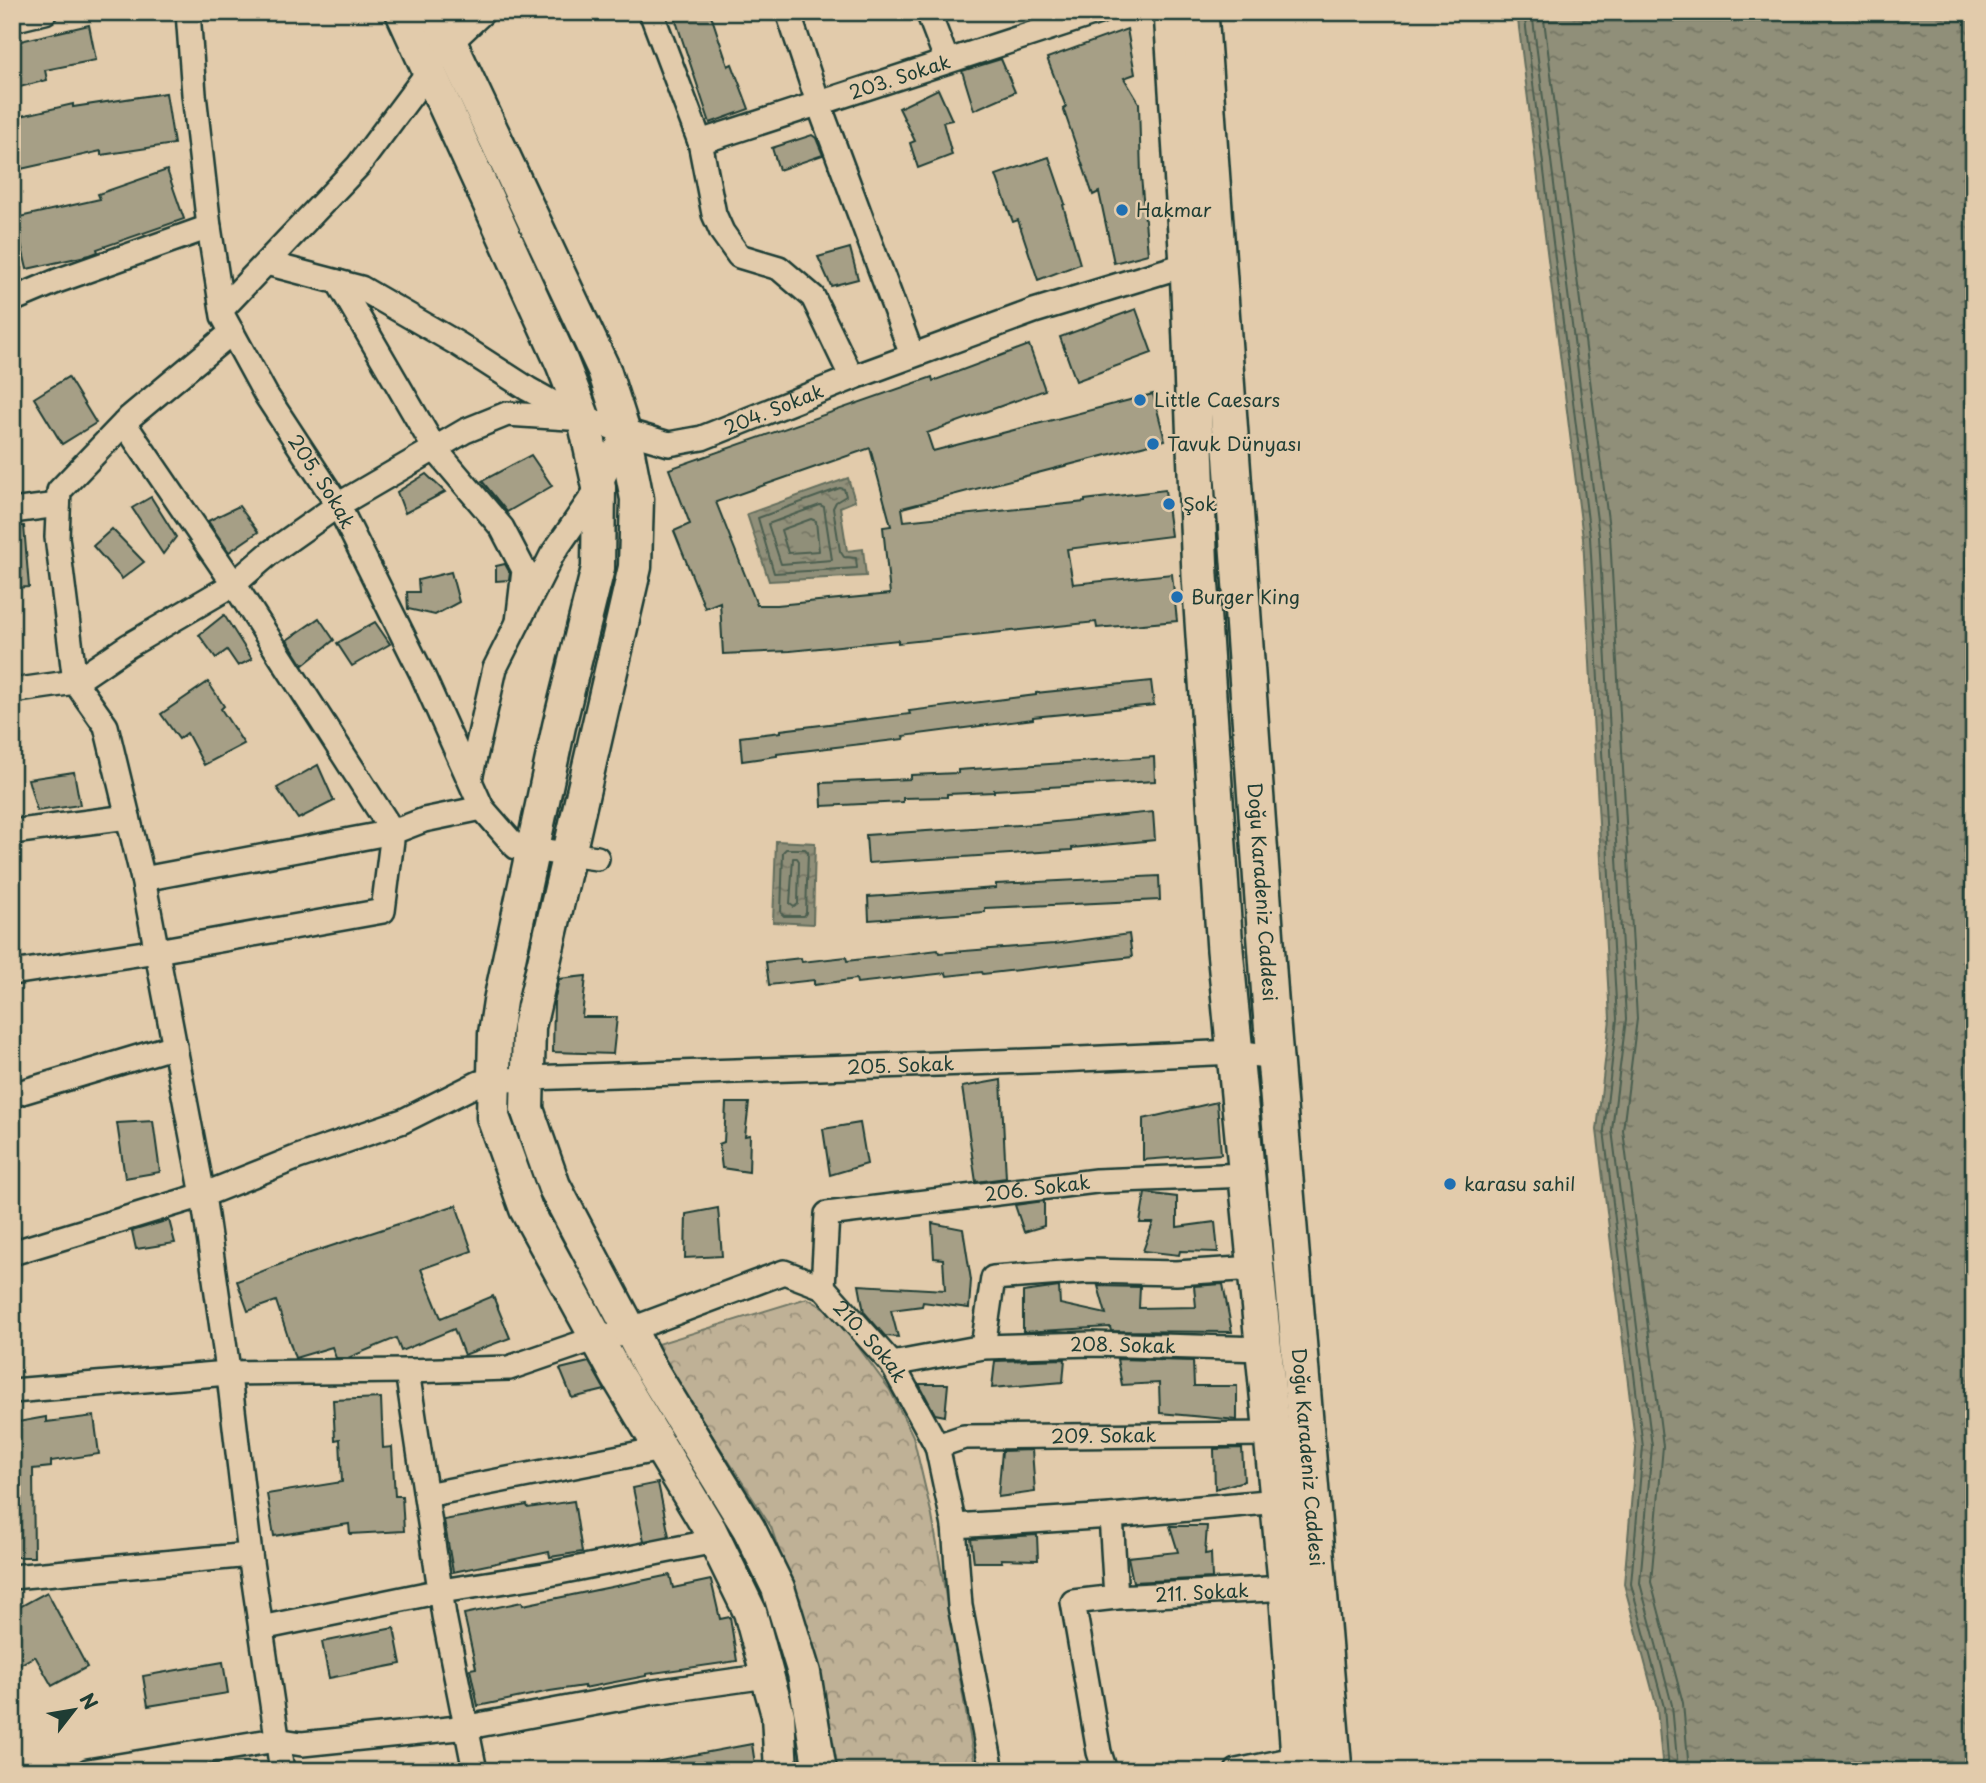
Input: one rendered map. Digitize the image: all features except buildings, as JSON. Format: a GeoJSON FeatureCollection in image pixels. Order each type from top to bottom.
{"type":"FeatureCollection","features":[{"type":"Feature","properties":{"kind":"main road"},"geometry":{"type":"LineString","coordinates":[[402,12],[562,363],[584,419],[599,487],[598,568],[559,726],[500,1001],[495,1034],[494,1117],[526,1209],[614,1335],[649,1366],[749,1529],[778,1588],[804,1673],[820,1771]]}},
{"type":"Feature","properties":{"kind":"main road"},"geometry":{"type":"LineString","coordinates":[[436,12],[604,370],[624,432],[637,499],[635,567],[583,856],[529,1027],[527,1109],[554,1186],[661,1448],[715,1541],[750,1612],[778,1715],[781,1771]]}},
{"type":"Feature","properties":{"kind":"main road","name":"Doğu Karadeniz Caddesi"},"geometry":{"type":"LineString","coordinates":[[1172,12],[1202,263],[1275,1057],[1334,1771]]}},
{"type":"Feature","properties":{"kind":"main road","name":"Doğu Karadeniz Caddesi"},"geometry":{"type":"LineString","coordinates":[[1200,12],[1200,576],[1225,950],[1287,1588],[1299,1764]]}},
{"type":"Feature","properties":{"kind":"street"},"geometry":{"type":"LineString","coordinates":[[12,20],[45,12]]}},
{"type":"Feature","properties":{"kind":"street","name":"205. Sokak"},"geometry":{"type":"LineString","coordinates":[[188,12],[209,228],[222,309],[232,332],[265,395],[338,505],[422,674],[482,808],[516,847],[583,856]]}},
{"type":"Feature","properties":{"kind":"street"},"geometry":{"type":"LineString","coordinates":[[222,309],[358,166],[450,43],[483,12]]}},
{"type":"Feature","properties":{"kind":"street"},"geometry":{"type":"LineString","coordinates":[[651,12],[700,142],[714,214],[722,232],[739,256],[779,268],[813,297],[852,377]]}},
{"type":"Feature","properties":{"kind":"street"},"geometry":{"type":"LineString","coordinates":[[788,12],[818,102],[912,355]]}},
{"type":"Feature","properties":{"kind":"street"},"geometry":{"type":"LineString","coordinates":[[928,12],[947,61]]}},
{"type":"Feature","properties":{"kind":"street","name":"203. Sokak"},"geometry":{"type":"LineString","coordinates":[[700,142],[1099,12]]}},
{"type":"Feature","properties":{"kind":"street"},"geometry":{"type":"LineString","coordinates":[[12,300],[57,281],[209,228]]}},
{"type":"Feature","properties":{"kind":"street"},"geometry":{"type":"LineString","coordinates":[[267,263],[361,288],[458,344],[528,389],[584,419]]}},
{"type":"Feature","properties":{"kind":"street","name":"204. Sokak"},"geometry":{"type":"LineString","coordinates":[[75,682],[128,646],[234,584],[270,553],[338,505],[465,431],[507,414],[584,419],[669,444],[702,438],[852,377],[1034,311],[1202,263]]}},
{"type":"Feature","properties":{"kind":"street"},"geometry":{"type":"LineString","coordinates":[[338,282],[435,449],[502,528],[524,570],[518,622]]}},
{"type":"Feature","properties":{"kind":"street"},"geometry":{"type":"LineString","coordinates":[[232,332],[124,423],[59,491],[57,537],[75,682],[106,726],[143,879],[203,1195],[250,1555],[282,1771]]}},
{"type":"Feature","properties":{"kind":"street"},"geometry":{"type":"LineString","coordinates":[[12,973],[157,951],[383,911],[393,832],[234,584],[124,423]]}},
{"type":"Feature","properties":{"kind":"street"},"geometry":{"type":"LineString","coordinates":[[470,779],[495,668],[552,555],[599,487],[624,432]]}},
{"type":"Feature","properties":{"kind":"street"},"geometry":{"type":"LineString","coordinates":[[12,511],[58,505]]}},
{"type":"Feature","properties":{"kind":"street"},"geometry":{"type":"LineString","coordinates":[[12,691],[75,682]]}},
{"type":"Feature","properties":{"kind":"street"},"geometry":{"type":"LineString","coordinates":[[143,879],[393,832],[424,820],[482,808]]}},
{"type":"Feature","properties":{"kind":"street"},"geometry":{"type":"LineString","coordinates":[[12,832],[128,817]]}},
{"type":"Feature","properties":{"kind":"street"},"geometry":{"type":"LineString","coordinates":[[12,1095],[175,1046]]}},
{"type":"Feature","properties":{"kind":"street","name":"205. Sokak"},"geometry":{"type":"LineString","coordinates":[[12,1253],[203,1195],[298,1157],[403,1121],[479,1083],[528,1078],[1235,1052],[1275,1057]]}},
{"type":"Feature","properties":{"kind":"street","name":"206. Sokak"},"geometry":{"type":"LineString","coordinates":[[823,1287],[827,1214],[1096,1181],[1247,1175]]}},
{"type":"Feature","properties":{"kind":"street"},"geometry":{"type":"LineString","coordinates":[[983,1348],[993,1278],[1089,1271],[1175,1273],[1255,1268]]}},
{"type":"Feature","properties":{"kind":"street","name":"210. Sokak"},"geometry":{"type":"LineString","coordinates":[[12,1391],[228,1373],[509,1367],[614,1335],[784,1272],[823,1287],[892,1364],[937,1446],[954,1526],[960,1606],[992,1771]]}},
{"type":"Feature","properties":{"kind":"street","name":"208. Sokak"},"geometry":{"type":"LineString","coordinates":[[892,1364],[983,1348],[1093,1344],[1263,1349]]}},
{"type":"Feature","properties":{"kind":"street"},"geometry":{"type":"LineString","coordinates":[[407,1371],[441,1591],[475,1771]]}},
{"type":"Feature","properties":{"kind":"street","name":"209. Sokak"},"geometry":{"type":"LineString","coordinates":[[937,1446],[964,1437],[1272,1434]]}},
{"type":"Feature","properties":{"kind":"street"},"geometry":{"type":"LineString","coordinates":[[426,1495],[661,1448]]}},
{"type":"Feature","properties":{"kind":"street"},"geometry":{"type":"LineString","coordinates":[[954,1526],[1111,1516],[1278,1500]]}},
{"type":"Feature","properties":{"kind":"street"},"geometry":{"type":"LineString","coordinates":[[1111,1516],[1116,1597]]}},
{"type":"Feature","properties":{"kind":"street"},"geometry":{"type":"LineString","coordinates":[[261,1628],[441,1591],[544,1575],[715,1541]]}},
{"type":"Feature","properties":{"kind":"street"},"geometry":{"type":"LineString","coordinates":[[12,1577],[250,1555]]}},
{"type":"Feature","properties":{"kind":"street","name":"211. Sokak"},"geometry":{"type":"LineString","coordinates":[[1105,1771],[1099,1752],[1073,1602],[1116,1597],[1287,1588]]}},
{"type":"Feature","properties":{"kind":"street"},"geometry":{"type":"LineString","coordinates":[[88,1771],[276,1740],[302,1744],[468,1727],[654,1692],[767,1676]]}},
{"type":"Feature","properties":{"kind":"street"},"geometry":{"type":"LineString","coordinates":[[1237,1771],[1299,1764]]}},
{"type":"Feature","properties":{"kind":"green space"},"geometry":{"type":"Polygon","coordinates":[[[807,1298],[829,1311],[843,1326],[890,1390],[913,1436],[932,1516],[976,1771],[832,1771],[814,1656],[771,1527],[654,1345],[807,1298]]]}},
{"type":"Feature","properties":{"kind":"water"},"geometry":{"type":"Polygon","coordinates":[[[1517,12],[1974,12],[1974,1771],[1663,1771],[1657,1708],[1624,1584],[1636,1448],[1597,1130],[1610,1019],[1583,538],[1517,12]]]}},
{"type":"Feature","properties":{"kind":"water"},"geometry":{"type":"Polygon","coordinates":[[[848,478],[855,501],[840,507],[847,551],[863,549],[866,576],[769,581],[747,514],[848,478]]]}},
{"type":"Feature","properties":{"kind":"water"},"geometry":{"type":"Polygon","coordinates":[[[776,841],[815,843],[813,924],[773,922],[776,841]]]}},
{"type":"Feature","properties":{"kind":"place","name":"Hakmar"},"geometry":{"type":"Point","coordinates":[1122,210]}},
{"type":"Feature","properties":{"kind":"place","name":"Little Caesars"},"geometry":{"type":"Point","coordinates":[1140,400]}},
{"type":"Feature","properties":{"kind":"place","name":"Tavuk Dünyası"},"geometry":{"type":"Point","coordinates":[1153,444]}},
{"type":"Feature","properties":{"kind":"place","name":"Şok"},"geometry":{"type":"Point","coordinates":[1169,504]}},
{"type":"Feature","properties":{"kind":"place","name":"Burger King"},"geometry":{"type":"Point","coordinates":[1177,597]}},
{"type":"Feature","properties":{"kind":"place","name":"karasu sahil"},"geometry":{"type":"Point","coordinates":[1450,1184]}}]}
